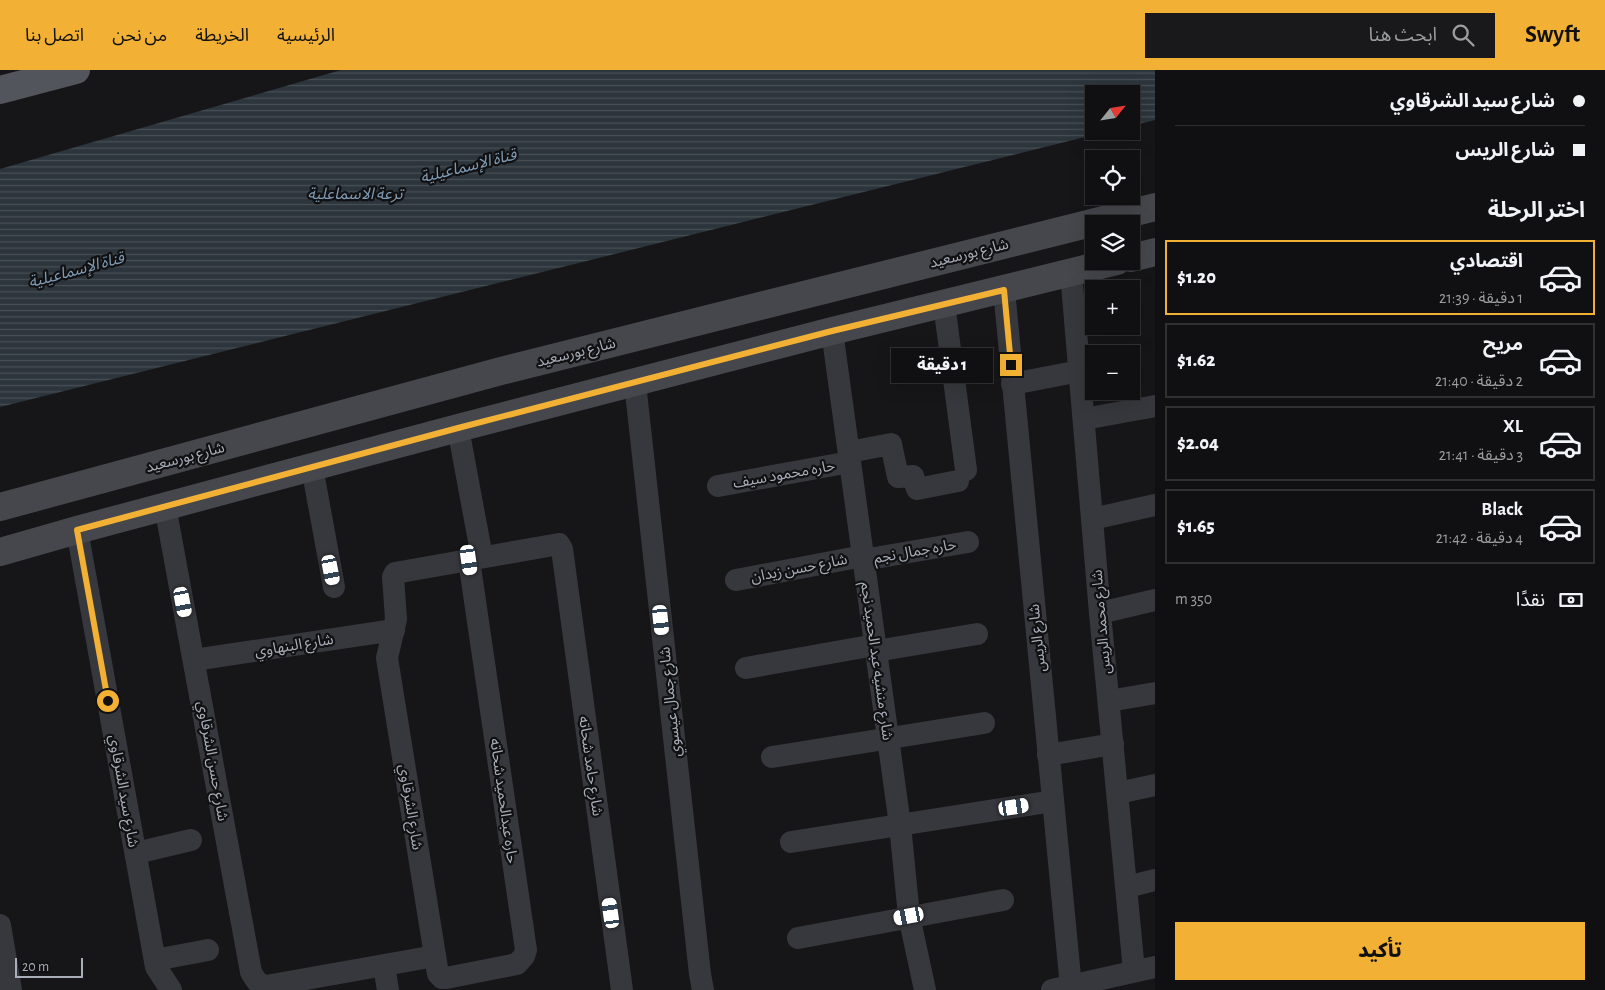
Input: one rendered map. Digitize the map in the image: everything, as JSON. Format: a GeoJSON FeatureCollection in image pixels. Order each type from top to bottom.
{"type":"FeatureCollection","features":[{"type":"Feature","properties":{"kind":"main road"},"geometry":{"type":"LineString","coordinates":[[0,90],[76,70]]}},
{"type":"Feature","properties":{"kind":"main road","name":"شارع بورسعيد"},"geometry":{"type":"LineString","coordinates":[[0,507],[492,374],[1155,207]]}},
{"type":"Feature","properties":{"kind":"main road"},"geometry":{"type":"LineString","coordinates":[[1140,256],[1155,252]]}},
{"type":"Feature","properties":{"kind":"main road"},"geometry":{"type":"LineString","coordinates":[[0,552],[458,428],[832,331],[1085,269]]}},
{"type":"Feature","properties":{"kind":"street","name":"شارع محمد الريس"},"geometry":{"type":"LineString","coordinates":[[1071,273],[1126,887],[1145,969]]}},
{"type":"Feature","properties":{"kind":"street","name":"شارع الريس"},"geometry":{"type":"LineString","coordinates":[[1004,290],[1053,801],[1061,988]]}},
{"type":"Feature","properties":{"kind":"street","name":"حاره محمود سيف"},"geometry":{"type":"LineString","coordinates":[[718,486],[849,457],[891,444],[898,477],[913,476],[917,489],[962,476],[944,304]]}},
{"type":"Feature","properties":{"kind":"street","name":"شارع منشيه عبد الحميد نجم"},"geometry":{"type":"LineString","coordinates":[[832,331],[900,825],[909,916],[925,990]]}},
{"type":"Feature","properties":{"kind":"street"},"geometry":{"type":"LineString","coordinates":[[1012,384],[1080,371]]}},
{"type":"Feature","properties":{"kind":"street","name":"شارع جمال عيسوي"},"geometry":{"type":"LineString","coordinates":[[635,383],[700,974],[704,990]]}},
{"type":"Feature","properties":{"kind":"street"},"geometry":{"type":"LineString","coordinates":[[1084,419],[1155,406]]}},
{"type":"Feature","properties":{"kind":"street","name":"حاره عبدالحميد شحاته"},"geometry":{"type":"LineString","coordinates":[[442,978],[517,964],[524,956],[526,950],[458,428]]}},
{"type":"Feature","properties":{"kind":"street"},"geometry":{"type":"LineString","coordinates":[[312,467],[334,587]]}},
{"type":"Feature","properties":{"kind":"street"},"geometry":{"type":"LineString","coordinates":[[1092,520],[1155,505]]}},
{"type":"Feature","properties":{"kind":"street","name":"شارع حسن الشرقاوي"},"geometry":{"type":"LineString","coordinates":[[165,506],[251,972],[258,983],[263,986],[290,986]]}},
{"type":"Feature","properties":{"kind":"street","name":"شارع سيد الشرقاوي"},"geometry":{"type":"LineString","coordinates":[[77,530],[156,967],[172,990]]}},
{"type":"Feature","properties":{"kind":"street","name":"حاره جمال نجم"},"geometry":{"type":"LineString","coordinates":[[863,558],[968,542]]}},
{"type":"Feature","properties":{"kind":"street","name":"شارع حامد شحاته"},"geometry":{"type":"LineString","coordinates":[[475,558],[558,544],[562,549],[622,990]]}},
{"type":"Feature","properties":{"kind":"street"},"geometry":{"type":"LineString","coordinates":[[394,630],[397,608],[394,574],[475,558]]}},
{"type":"Feature","properties":{"kind":"street","name":"شارع حسن زيدان"},"geometry":{"type":"LineString","coordinates":[[736,580],[863,558]]}},
{"type":"Feature","properties":{"kind":"street"},"geometry":{"type":"LineString","coordinates":[[1100,613],[1155,600]]}},
{"type":"Feature","properties":{"kind":"street","name":"شارع البنهاوي"},"geometry":{"type":"LineString","coordinates":[[194,660],[394,630]]}},
{"type":"Feature","properties":{"kind":"street","name":"شارع الشرقاوي"},"geometry":{"type":"LineString","coordinates":[[394,630],[387,658],[438,974],[442,978]]}},
{"type":"Feature","properties":{"kind":"street"},"geometry":{"type":"LineString","coordinates":[[746,668],[977,634]]}},
{"type":"Feature","properties":{"kind":"street"},"geometry":{"type":"LineString","coordinates":[[1108,701],[1155,693]]}},
{"type":"Feature","properties":{"kind":"street"},"geometry":{"type":"LineString","coordinates":[[772,756],[984,723]]}},
{"type":"Feature","properties":{"kind":"street"},"geometry":{"type":"LineString","coordinates":[[1048,755],[1113,744]]}},
{"type":"Feature","properties":{"kind":"street"},"geometry":{"type":"LineString","coordinates":[[1118,793],[1155,785]]}},
{"type":"Feature","properties":{"kind":"street"},"geometry":{"type":"LineString","coordinates":[[791,842],[1053,801]]}},
{"type":"Feature","properties":{"kind":"street"},"geometry":{"type":"LineString","coordinates":[[136,853],[191,840]]}},
{"type":"Feature","properties":{"kind":"street"},"geometry":{"type":"LineString","coordinates":[[1126,887],[1155,880]]}},
{"type":"Feature","properties":{"kind":"street"},"geometry":{"type":"LineString","coordinates":[[798,938],[1003,900]]}},
{"type":"Feature","properties":{"kind":"street"},"geometry":{"type":"LineString","coordinates":[[0,925],[11,990]]}},
{"type":"Feature","properties":{"kind":"street"},"geometry":{"type":"LineString","coordinates":[[155,960],[208,950]]}},
{"type":"Feature","properties":{"kind":"street"},"geometry":{"type":"LineString","coordinates":[[290,986],[435,956]]}},
{"type":"Feature","properties":{"kind":"street"},"geometry":{"type":"LineString","coordinates":[[384,966],[388,990]]}},
{"type":"Feature","properties":{"kind":"street"},"geometry":{"type":"LineString","coordinates":[[1061,988],[1145,969]]}},
{"type":"Feature","properties":{"kind":"water","name":"ترعة الاسماعلية"},"geometry":{"type":"Polygon","coordinates":[[[341,70],[1155,70],[1155,120],[1140,124],[1140,85],[1085,85],[1085,137],[0,407],[0,169],[341,70]]]}},
{"type":"Feature","properties":{"kind":"route"},"geometry":{"type":"LineString","coordinates":[[108,701],[77,530],[458,428],[832,331],[1004,290],[1011,365]]}},
{"type":"Feature","properties":{"kind":"water label","name":"قناة الإسماعيلية"},"geometry":{"type":"Point","coordinates":[468,165]}},
{"type":"Feature","properties":{"kind":"water label","name":"قناة الإسماعيلية"},"geometry":{"type":"Point","coordinates":[76,269]}}]}
